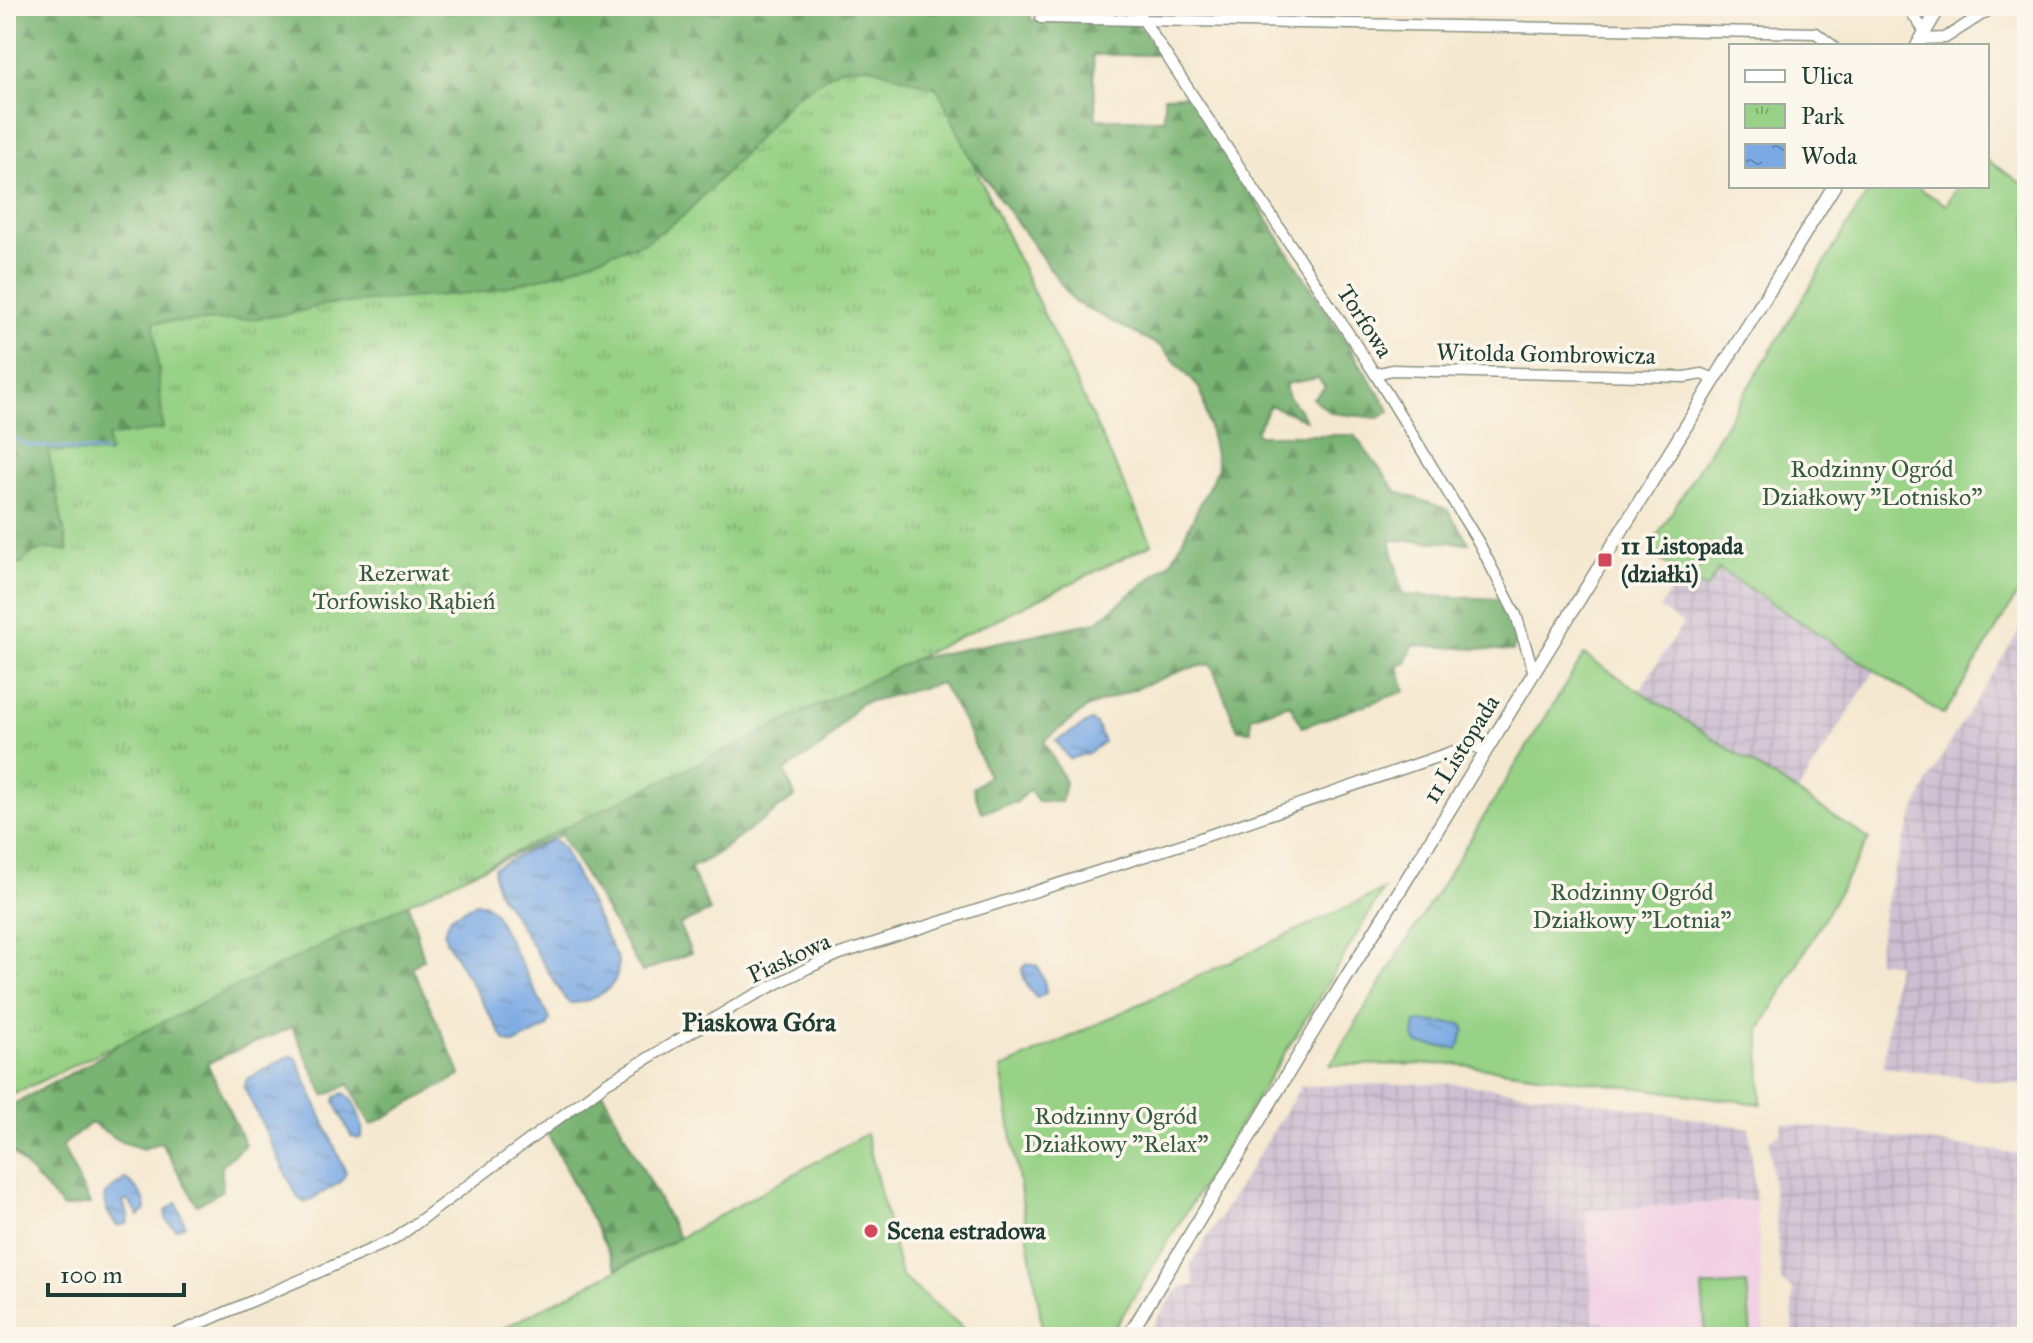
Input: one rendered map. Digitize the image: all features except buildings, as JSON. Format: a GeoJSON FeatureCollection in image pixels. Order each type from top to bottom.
{"type":"FeatureCollection","features":[{"type":"Feature","properties":{"kind":"street","name":"Torfowa"},"geometry":{"type":"LineString","coordinates":[[1134,6],[1375,374],[1479,543],[1516,615],[1534,673]]}},
{"type":"Feature","properties":{"kind":"street"},"geometry":{"type":"LineString","coordinates":[[1907,6],[1921,39]]}},
{"type":"Feature","properties":{"kind":"street"},"geometry":{"type":"LineString","coordinates":[[1921,39],[1940,6]]}},
{"type":"Feature","properties":{"kind":"street"},"geometry":{"type":"LineString","coordinates":[[1921,39],[1945,38],[1995,6]]}},
{"type":"Feature","properties":{"kind":"street"},"geometry":{"type":"LineString","coordinates":[[1041,18],[1816,33],[1830,44]]}},
{"type":"Feature","properties":{"kind":"street","name":"11 Listopada"},"geometry":{"type":"LineString","coordinates":[[1128,1337],[1833,188]]}},
{"type":"Feature","properties":{"kind":"street","name":"Witolda Gombrowicza"},"geometry":{"type":"LineString","coordinates":[[1375,374],[1392,370],[1685,377],[1702,374],[1715,379]]}},
{"type":"Feature","properties":{"kind":"street","name":"Piaskowa"},"geometry":{"type":"LineString","coordinates":[[169,1337],[395,1239],[586,1096],[743,1001],[808,968],[840,954],[1189,842],[1466,747],[1486,751]]}},
{"type":"Feature","properties":{"kind":"shaded area"},"geometry":{"type":"Polygon","coordinates":[[[1718,569],[1876,669],[1797,793],[1639,691],[1683,624],[1659,608],[1683,574],[1705,588],[1718,569]]]}},
{"type":"Feature","properties":{"kind":"shaded area"},"geometry":{"type":"Polygon","coordinates":[[[2025,622],[2027,1085],[1883,1067],[1896,964],[1876,961],[1887,896],[1903,842],[1925,788],[1954,735],[2025,622]]]}},
{"type":"Feature","properties":{"kind":"shaded area"},"geometry":{"type":"Polygon","coordinates":[[[1451,1083],[1578,1099],[1749,1128],[1756,1200],[1586,1210],[1593,1321],[1605,1322],[1605,1337],[1145,1337],[1178,1289],[1195,1285],[1191,1264],[1301,1086],[1451,1083]]]}},
{"type":"Feature","properties":{"kind":"shaded area"},"geometry":{"type":"Polygon","coordinates":[[[1783,1123],[2027,1155],[2027,1337],[1792,1337],[1793,1290],[1781,1282],[1769,1140],[1780,1133],[1783,1123]]]}},
{"type":"Feature","properties":{"kind":"shaded area"},"geometry":{"type":"Polygon","coordinates":[[[1756,1200],[1765,1337],[1605,1337],[1604,1322],[1593,1321],[1586,1210],[1756,1200]]]}},
{"type":"Feature","properties":{"kind":"green space"},"geometry":{"type":"Polygon","coordinates":[[[6,6],[1031,6],[1031,20],[1137,24],[1160,55],[1093,55],[1096,119],[1164,119],[1164,96],[1188,95],[1390,411],[1379,418],[1331,413],[1313,398],[1325,387],[1318,378],[1285,384],[1287,394],[1306,420],[1270,405],[1256,431],[1258,435],[1354,435],[1397,492],[1447,509],[1469,543],[1390,540],[1403,595],[1499,599],[1516,639],[1513,651],[1413,645],[1406,663],[1398,666],[1405,691],[1302,727],[1290,704],[1251,717],[1251,731],[1238,730],[1211,664],[1186,669],[1088,707],[1044,741],[1065,782],[1061,802],[1038,801],[1029,789],[1017,802],[981,812],[973,788],[988,776],[966,726],[941,683],[859,704],[824,745],[785,771],[795,797],[712,857],[690,868],[710,911],[679,925],[691,953],[642,972],[561,835],[407,900],[424,959],[412,967],[461,1075],[371,1125],[349,1084],[325,1096],[292,1027],[207,1063],[245,1145],[222,1165],[222,1191],[197,1205],[161,1142],[143,1149],[122,1142],[91,1123],[62,1146],[90,1204],[63,1208],[6,1145],[6,1108],[90,1063],[225,975],[841,674],[1096,622],[1172,561],[1218,468],[1201,390],[1162,347],[1074,302],[956,138],[6,876],[6,6]]]}},
{"type":"Feature","properties":{"kind":"green space","name":"Rezerwat Torfowisko Rąbień"},"geometry":{"type":"Polygon","coordinates":[[[868,66],[938,89],[1152,544],[6,1098],[6,551],[20,565],[30,555],[42,550],[68,551],[48,450],[108,454],[108,437],[163,429],[154,322],[261,318],[320,305],[485,292],[560,273],[644,243],[682,217],[792,99],[841,68],[868,66]]]}},
{"type":"Feature","properties":{"kind":"green space","name":"Rodzinny Ogród Działkowy \"Lotnisko\""},"geometry":{"type":"Polygon","coordinates":[[[1989,161],[2027,187],[2027,579],[1944,715],[1719,569],[1706,589],[1652,555],[1654,541],[1871,188],[1919,188],[1946,205],[1957,188],[1989,188],[1989,161]]]}},
{"type":"Feature","properties":{"kind":"green space","name":"Rodzinny Ogród Działkowy \"Lotnia\""},"geometry":{"type":"Polygon","coordinates":[[[1584,655],[1869,839],[1760,1030],[1761,1104],[1455,1064],[1330,1065],[1584,655]]]}},
{"type":"Feature","properties":{"kind":"green space","name":"Rodzinny Ogród Działkowy \"Relax\""},"geometry":{"type":"Polygon","coordinates":[[[1383,890],[1109,1337],[1044,1337],[1001,1069],[1383,890]]]}},
{"type":"Feature","properties":{"kind":"green space"},"geometry":{"type":"Polygon","coordinates":[[[603,1093],[679,1238],[617,1269],[546,1130],[603,1093]]]}},
{"type":"Feature","properties":{"kind":"green space"},"geometry":{"type":"Polygon","coordinates":[[[866,1134],[901,1276],[974,1337],[486,1337],[679,1238],[866,1134]]]}},
{"type":"Feature","properties":{"kind":"green space"},"geometry":{"type":"Polygon","coordinates":[[[1747,1284],[1751,1337],[1706,1337],[1702,1287],[1747,1284]]]}},
{"type":"Feature","properties":{"kind":"water"},"geometry":{"type":"Polygon","coordinates":[[[1091,721],[1096,724],[1104,742],[1088,753],[1069,759],[1056,741],[1091,721]]]}},
{"type":"Feature","properties":{"kind":"water"},"geometry":{"type":"Polygon","coordinates":[[[551,840],[558,842],[564,850],[618,961],[617,975],[612,985],[601,994],[582,1002],[569,1003],[565,999],[501,897],[495,882],[494,868],[551,840]]]}},
{"type":"Feature","properties":{"kind":"water"},"geometry":{"type":"Polygon","coordinates":[[[476,903],[484,903],[494,912],[550,1019],[547,1027],[514,1044],[505,1041],[446,940],[444,932],[451,916],[476,903]]]}},
{"type":"Feature","properties":{"kind":"water"},"geometry":{"type":"Polygon","coordinates":[[[1027,964],[1037,966],[1044,982],[1046,993],[1037,998],[1023,976],[1022,968],[1027,964]]]}},
{"type":"Feature","properties":{"kind":"water"},"geometry":{"type":"Polygon","coordinates":[[[1416,1023],[1462,1024],[1465,1029],[1458,1049],[1418,1044],[1414,1038],[1416,1023]]]}},
{"type":"Feature","properties":{"kind":"water"},"geometry":{"type":"Polygon","coordinates":[[[289,1056],[297,1060],[346,1173],[341,1182],[305,1203],[298,1198],[244,1087],[247,1079],[289,1056]]]}},
{"type":"Feature","properties":{"kind":"water"},"geometry":{"type":"Polygon","coordinates":[[[344,1093],[352,1101],[360,1119],[362,1137],[358,1139],[351,1136],[335,1102],[336,1097],[344,1093]]]}},
{"type":"Feature","properties":{"kind":"water"},"geometry":{"type":"Polygon","coordinates":[[[125,1179],[139,1192],[146,1210],[139,1216],[128,1200],[123,1202],[129,1218],[127,1224],[117,1226],[109,1215],[104,1198],[125,1179]]]}},
{"type":"Feature","properties":{"kind":"water"},"geometry":{"type":"Polygon","coordinates":[[[177,1203],[185,1225],[176,1229],[167,1221],[165,1211],[177,1203]]]}},
{"type":"Feature","properties":{"kind":"waterway"},"geometry":{"type":"LineString","coordinates":[[6,432],[26,445],[105,452]]}},
{"type":"Feature","properties":{"kind":"place","name":"11 Listopada (działki)"},"geometry":{"type":"Point","coordinates":[1605,560]}},
{"type":"Feature","properties":{"kind":"place","name":"Scena estradowa"},"geometry":{"type":"Point","coordinates":[871,1231]}},
{"type":"Feature","properties":{"kind":"district","name":"Piaskowa Góra"},"geometry":{"type":"Point","coordinates":[759,1022]}}]}
